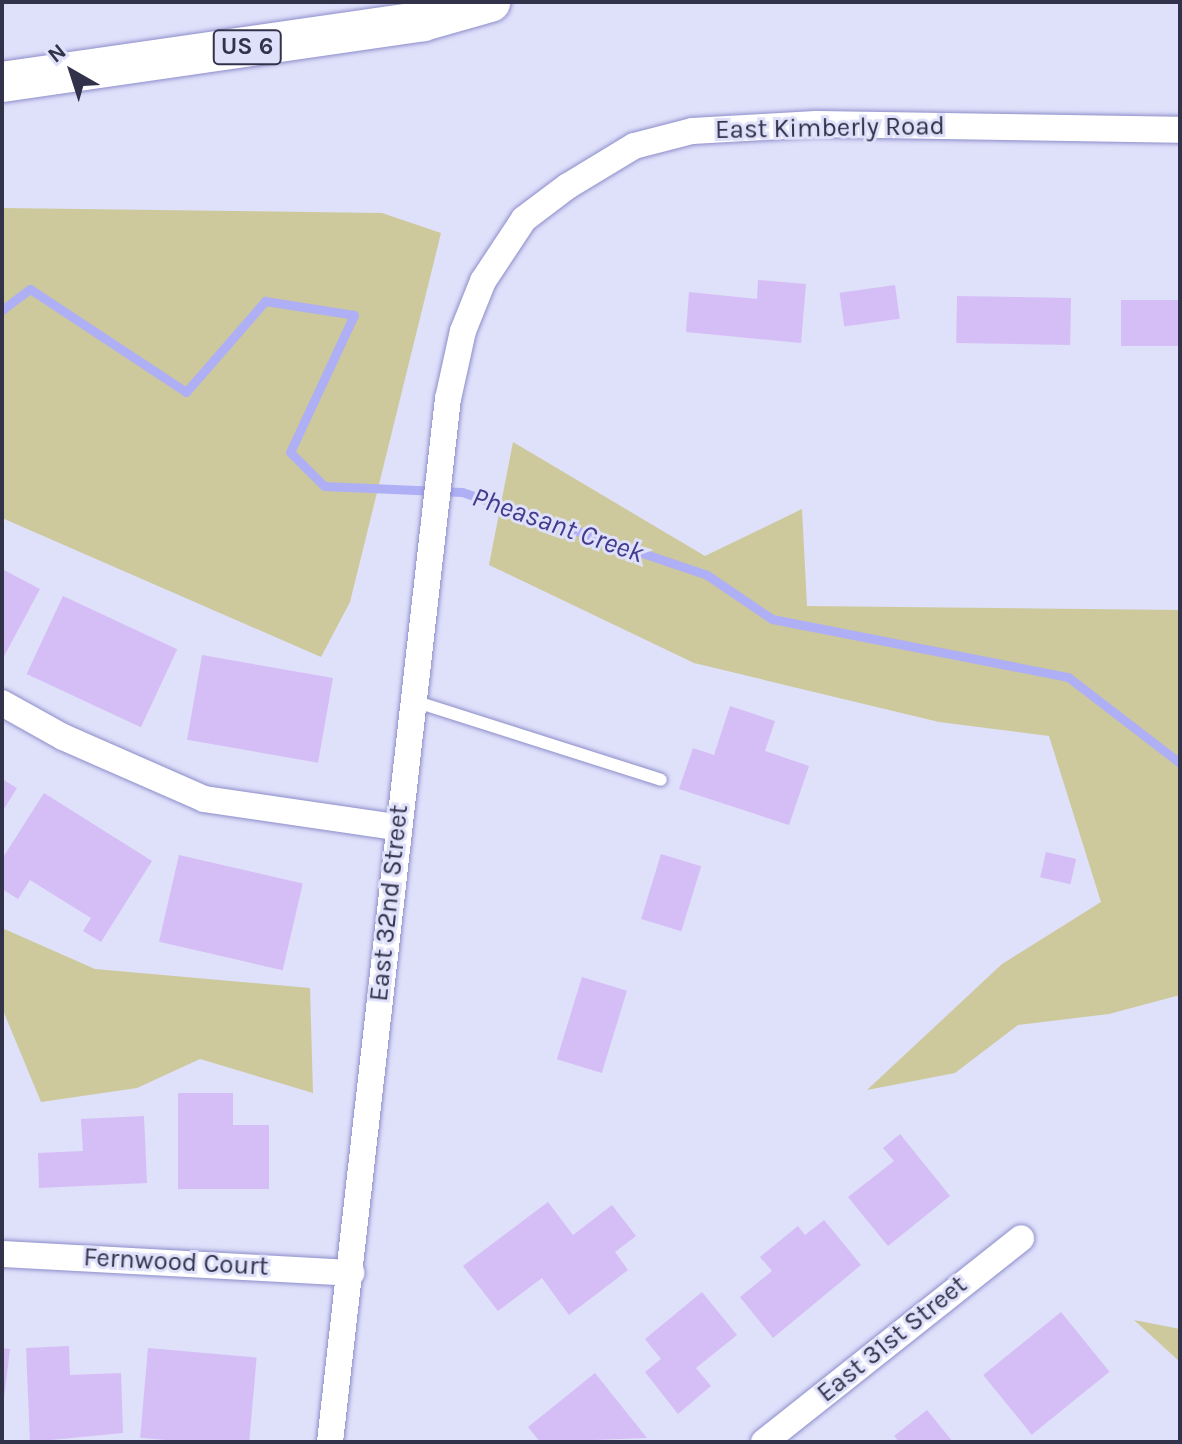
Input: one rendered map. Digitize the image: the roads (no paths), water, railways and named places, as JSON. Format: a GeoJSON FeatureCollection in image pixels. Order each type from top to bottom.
{"type":"FeatureCollection","features":[{"type":"Feature","properties":{"kind":"main road","name":"US 6"},"geometry":{"type":"LineString","coordinates":[[2,82],[423,21],[490,2]]}},
{"type":"Feature","properties":{"kind":"street","name":"East Kimberly Road"},"geometry":{"type":"LineString","coordinates":[[456,366],[483,281],[524,219],[634,146],[692,131],[816,124],[1180,130]]}},
{"type":"Feature","properties":{"kind":"street","name":"East 32nd Street"},"geometry":{"type":"LineString","coordinates":[[330,1442],[351,1273],[411,700],[431,588],[448,399],[456,366]]}},
{"type":"Feature","properties":{"kind":"street"},"geometry":{"type":"LineString","coordinates":[[2,703],[63,737],[204,799],[397,827]]}},
{"type":"Feature","properties":{"kind":"street","name":"East 31st Street"},"geometry":{"type":"LineString","coordinates":[[764,1442],[1021,1238]]}},
{"type":"Feature","properties":{"kind":"street","name":"Fernwood Court"},"geometry":{"type":"LineString","coordinates":[[2,1254],[351,1273]]}},
{"type":"Feature","properties":{"kind":"lane"},"geometry":{"type":"LineString","coordinates":[[411,700],[661,780]]}},
{"type":"Feature","properties":{"kind":"waterway","name":"Pheasant Creek"},"geometry":{"type":"LineString","coordinates":[[2,310],[30,289],[186,392],[265,301],[354,315],[290,452],[324,486],[462,492],[707,575],[772,619],[1068,677],[1180,763]]}}]}
